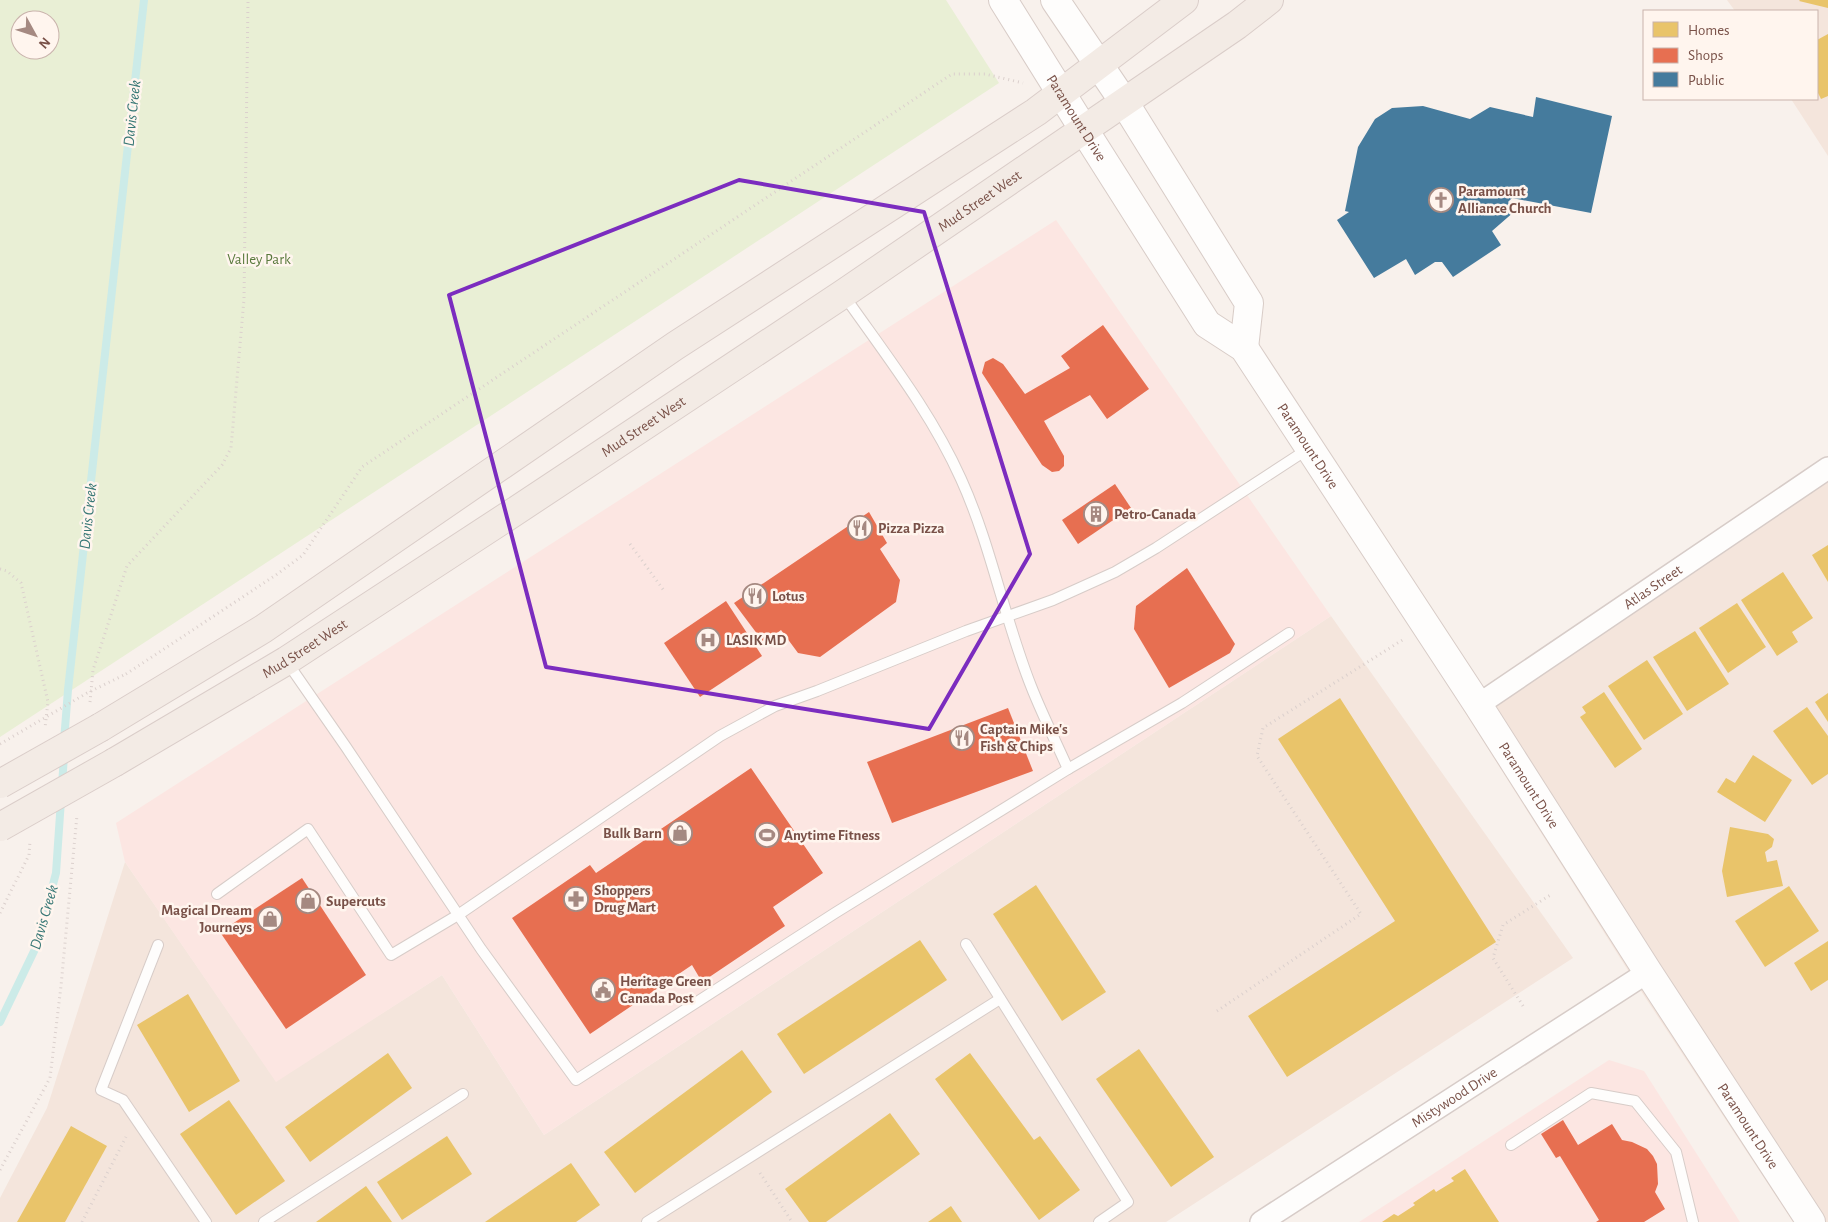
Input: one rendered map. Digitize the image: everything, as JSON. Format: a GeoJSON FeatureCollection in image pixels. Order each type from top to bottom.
{"type":"FeatureCollection","features":[{"type":"Feature","properties":{"kind":"main road"},"geometry":{"type":"LineString","coordinates":[[0,784],[95,718],[263,629],[675,346],[1028,118],[1184,0]]}},
{"type":"Feature","properties":{"kind":"main road","name":"Mud Street West"},"geometry":{"type":"LineString","coordinates":[[0,827],[115,762],[286,661],[843,294],[1237,25],[1269,0]]}},
{"type":"Feature","properties":{"kind":"street","name":"Paramount Drive"},"geometry":{"type":"LineString","coordinates":[[1003,0],[1208,324],[1244,348],[1478,705],[1648,972],[1812,1222]]}},
{"type":"Feature","properties":{"kind":"street"},"geometry":{"type":"LineString","coordinates":[[1055,0],[1124,102],[1249,304],[1244,348]]}},
{"type":"Feature","properties":{"kind":"street","name":"Atlas Street"},"geometry":{"type":"LineString","coordinates":[[1478,705],[1828,468]]}},
{"type":"Feature","properties":{"kind":"street","name":"Mistywood Drive"},"geometry":{"type":"LineString","coordinates":[[1261,1222],[1648,972]]}},
{"type":"Feature","properties":{"kind":"lane"},"geometry":{"type":"LineString","coordinates":[[843,294],[942,441],[961,480],[1031,686],[1068,769]]}},
{"type":"Feature","properties":{"kind":"lane"},"geometry":{"type":"LineString","coordinates":[[217,894],[308,829],[391,954],[458,915],[720,736],[775,706],[945,639],[1053,600],[1115,572],[1164,543],[1309,449]]}},
{"type":"Feature","properties":{"kind":"lane"},"geometry":{"type":"LineString","coordinates":[[286,661],[346,746],[458,915],[576,1080],[836,913],[1068,769],[1182,703],[1289,633]]}},
{"type":"Feature","properties":{"kind":"lane"},"geometry":{"type":"LineString","coordinates":[[966,944],[1128,1202],[1099,1222]]}},
{"type":"Feature","properties":{"kind":"lane"},"geometry":{"type":"LineString","coordinates":[[158,945],[101,1090],[123,1100],[206,1222]]}},
{"type":"Feature","properties":{"kind":"lane"},"geometry":{"type":"LineString","coordinates":[[647,1222],[1000,999]]}},
{"type":"Feature","properties":{"kind":"lane"},"geometry":{"type":"LineString","coordinates":[[1511,1146],[1591,1093],[1636,1102],[1676,1152],[1693,1222]]}},
{"type":"Feature","properties":{"kind":"lane"},"geometry":{"type":"LineString","coordinates":[[264,1222],[463,1094]]}},
{"type":"Feature","properties":{"kind":"path"},"geometry":{"type":"LineString","coordinates":[[95,718],[93,670],[127,566],[222,465],[231,448],[244,299],[248,0]]}},
{"type":"Feature","properties":{"kind":"path"},"geometry":{"type":"LineString","coordinates":[[0,744],[87,692],[126,674],[276,575],[303,554],[362,467],[952,74],[985,74],[1061,93]]}},
{"type":"Feature","properties":{"kind":"path"},"geometry":{"type":"LineString","coordinates":[[630,544],[665,592]]}},
{"type":"Feature","properties":{"kind":"path"},"geometry":{"type":"LineString","coordinates":[[1217,1010],[1362,914],[1257,756],[1263,728],[1426,626]]}},
{"type":"Feature","properties":{"kind":"path"},"geometry":{"type":"LineString","coordinates":[[0,1170],[50,1078],[61,986],[77,809]]}},
{"type":"Feature","properties":{"kind":"path"},"geometry":{"type":"LineString","coordinates":[[1523,1006],[1494,958],[1503,925],[1552,894]]}},
{"type":"Feature","properties":{"kind":"path"},"geometry":{"type":"LineString","coordinates":[[82,1222],[136,1119]]}},
{"type":"Feature","properties":{"kind":"path"},"geometry":{"type":"LineString","coordinates":[[750,1157],[792,1222]]}},
{"type":"Feature","properties":{"kind":"highlighted area"},"geometry":{"type":"Polygon","coordinates":[[[739,180],[924,212],[1030,554],[929,729],[546,667],[449,295],[739,180]]]}},
{"type":"Feature","properties":{"kind":"shaded area"},"geometry":{"type":"Polygon","coordinates":[[[1727,0],[1828,0],[1828,156],[1792,100],[1818,100],[1818,10],[1734,10],[1727,0]]]}},
{"type":"Feature","properties":{"kind":"shaded area"},"geometry":{"type":"Polygon","coordinates":[[[1056,220],[1331,616],[544,1135],[442,975],[276,1082],[125,862],[116,823],[1056,220]]]}},
{"type":"Feature","properties":{"kind":"shaded area"},"geometry":{"type":"Polygon","coordinates":[[[1828,477],[1828,1222],[1793,1222],[1641,991],[1461,706],[1828,477]]]}},
{"type":"Feature","properties":{"kind":"shaded area"},"geometry":{"type":"Polygon","coordinates":[[[1331,616],[1573,958],[1166,1222],[0,1222],[0,1198],[47,1108],[125,862],[276,1081],[442,975],[544,1135],[1331,616]]]}},
{"type":"Feature","properties":{"kind":"shaded area"},"geometry":{"type":"Polygon","coordinates":[[[1609,1060],[1644,1071],[1740,1222],[1359,1222],[1609,1060]]]}},
{"type":"Feature","properties":{"kind":"green space","name":"Valley Park"},"geometry":{"type":"Polygon","coordinates":[[[0,0],[946,0],[999,83],[0,737],[0,0]]]}},
{"type":"Feature","properties":{"kind":"building: Homes"},"geometry":{"type":"Polygon","coordinates":[[[1828,0],[1828,8],[1799,1],[1828,0]]]}},
{"type":"Feature","properties":{"kind":"building: Homes"},"geometry":{"type":"Polygon","coordinates":[[[1828,34],[1828,96],[1821,99],[1818,93],[1818,39],[1828,34]]]}},
{"type":"Feature","properties":{"kind":"building: Homes"},"geometry":{"type":"Polygon","coordinates":[[[1828,545],[1828,582],[1812,555],[1828,545]]]}},
{"type":"Feature","properties":{"kind":"building: Homes"},"geometry":{"type":"Polygon","coordinates":[[[1783,572],[1813,618],[1792,632],[1798,642],[1777,656],[1741,600],[1783,572]]]}},
{"type":"Feature","properties":{"kind":"building: Homes"},"geometry":{"type":"Polygon","coordinates":[[[1737,603],[1766,647],[1728,673],[1699,628],[1737,603]]]}},
{"type":"Feature","properties":{"kind":"building: Homes"},"geometry":{"type":"Polygon","coordinates":[[[1695,631],[1729,684],[1687,711],[1653,657],[1695,631]]]}},
{"type":"Feature","properties":{"kind":"building: Homes"},"geometry":{"type":"Polygon","coordinates":[[[1647,660],[1683,714],[1644,740],[1608,686],[1647,660]]]}},
{"type":"Feature","properties":{"kind":"building: Homes"},"geometry":{"type":"Polygon","coordinates":[[[1604,692],[1642,749],[1615,768],[1580,717],[1586,713],[1582,707],[1604,692]]]}},
{"type":"Feature","properties":{"kind":"building: Homes"},"geometry":{"type":"Polygon","coordinates":[[[1828,693],[1828,722],[1815,702],[1828,693]]]}},
{"type":"Feature","properties":{"kind":"building: Homes"},"geometry":{"type":"Polygon","coordinates":[[[1340,698],[1496,942],[1287,1077],[1248,1016],[1395,921],[1278,739],[1340,698]]]}},
{"type":"Feature","properties":{"kind":"building: Homes"},"geometry":{"type":"Polygon","coordinates":[[[1807,707],[1828,736],[1828,774],[1812,785],[1773,731],[1807,707]]]}},
{"type":"Feature","properties":{"kind":"building: Homes"},"geometry":{"type":"Polygon","coordinates":[[[1753,755],[1792,780],[1765,822],[1717,792],[1726,778],[1735,783],[1753,755]]]}},
{"type":"Feature","properties":{"kind":"building: Homes"},"geometry":{"type":"Polygon","coordinates":[[[1730,827],[1768,834],[1774,839],[1772,847],[1765,852],[1767,862],[1777,860],[1783,886],[1727,897],[1722,871],[1730,827]]]}},
{"type":"Feature","properties":{"kind":"building: Homes"},"geometry":{"type":"Polygon","coordinates":[[[1036,885],[1106,992],[1062,1021],[993,914],[1036,885]]]}},
{"type":"Feature","properties":{"kind":"building: Homes"},"geometry":{"type":"Polygon","coordinates":[[[1789,886],[1819,931],[1765,967],[1735,921],[1789,886]]]}},
{"type":"Feature","properties":{"kind":"building: Homes"},"geometry":{"type":"Polygon","coordinates":[[[920,940],[947,980],[804,1074],[777,1034],[920,940]]]}},
{"type":"Feature","properties":{"kind":"building: Homes"},"geometry":{"type":"Polygon","coordinates":[[[1828,941],[1828,980],[1811,991],[1794,963],[1828,941]]]}},
{"type":"Feature","properties":{"kind":"building: Homes"},"geometry":{"type":"Polygon","coordinates":[[[188,994],[240,1081],[189,1112],[137,1025],[188,994]]]}},
{"type":"Feature","properties":{"kind":"building: Homes"},"geometry":{"type":"Polygon","coordinates":[[[1139,1049],[1214,1157],[1171,1187],[1096,1079],[1139,1049]]]}},
{"type":"Feature","properties":{"kind":"building: Homes"},"geometry":{"type":"Polygon","coordinates":[[[742,1050],[772,1092],[635,1193],[604,1152],[742,1050]]]}},
{"type":"Feature","properties":{"kind":"building: Homes"},"geometry":{"type":"Polygon","coordinates":[[[388,1053],[412,1088],[310,1162],[285,1127],[388,1053]]]}},
{"type":"Feature","properties":{"kind":"building: Homes"},"geometry":{"type":"Polygon","coordinates":[[[970,1053],[1034,1140],[1040,1136],[1080,1190],[1039,1220],[935,1079],[970,1053]]]}},
{"type":"Feature","properties":{"kind":"building: Homes"},"geometry":{"type":"Polygon","coordinates":[[[229,1100],[285,1181],[236,1215],[180,1134],[229,1100]]]}},
{"type":"Feature","properties":{"kind":"building: Homes"},"geometry":{"type":"Polygon","coordinates":[[[890,1113],[920,1154],[826,1222],[809,1222],[785,1189],[890,1113]]]}},
{"type":"Feature","properties":{"kind":"building: Homes"},"geometry":{"type":"Polygon","coordinates":[[[71,1126],[107,1146],[65,1222],[17,1222],[71,1126]]]}},
{"type":"Feature","properties":{"kind":"building: Homes"},"geometry":{"type":"Polygon","coordinates":[[[447,1136],[472,1174],[402,1220],[377,1182],[447,1136]]]}},
{"type":"Feature","properties":{"kind":"building: Homes"},"geometry":{"type":"Polygon","coordinates":[[[571,1163],[600,1205],[576,1222],[485,1222],[571,1163]]]}},
{"type":"Feature","properties":{"kind":"building: Homes"},"geometry":{"type":"Polygon","coordinates":[[[1465,1169],[1499,1222],[1382,1222],[1394,1214],[1398,1216],[1434,1189],[1436,1192],[1454,1181],[1451,1178],[1465,1169]]]}},
{"type":"Feature","properties":{"kind":"building: Homes"},"geometry":{"type":"Polygon","coordinates":[[[366,1186],[392,1222],[316,1222],[366,1186]]]}},
{"type":"Feature","properties":{"kind":"building: Homes"},"geometry":{"type":"Polygon","coordinates":[[[951,1206],[962,1222],[928,1222],[951,1206]]]}},
{"type":"Feature","properties":{"kind":"building: Shops"},"geometry":{"type":"Polygon","coordinates":[[[1103,325],[1149,389],[1107,419],[1090,395],[1044,421],[1064,456],[1064,466],[1059,471],[1052,472],[1042,465],[982,373],[985,362],[993,358],[1003,364],[1025,394],[1070,368],[1061,356],[1103,325]]]}},
{"type":"Feature","properties":{"kind":"building: Shops","name":"Petro-Canada"},"geometry":{"type":"Polygon","coordinates":[[[1115,484],[1131,508],[1078,544],[1062,520],[1115,484]]]}},
{"type":"Feature","properties":{"kind":"building: Shops"},"geometry":{"type":"Polygon","coordinates":[[[869,512],[887,543],[880,549],[900,580],[896,602],[820,657],[798,653],[781,630],[764,643],[734,603],[869,512]]]}},
{"type":"Feature","properties":{"kind":"building: Shops"},"geometry":{"type":"Polygon","coordinates":[[[1187,568],[1235,644],[1230,653],[1169,688],[1134,629],[1136,606],[1187,568]]]}},
{"type":"Feature","properties":{"kind":"building: Shops"},"geometry":{"type":"Polygon","coordinates":[[[726,601],[762,656],[700,697],[664,643],[726,601]]]}},
{"type":"Feature","properties":{"kind":"building: Shops"},"geometry":{"type":"Polygon","coordinates":[[[1008,708],[1033,771],[892,823],[867,762],[1008,708]]]}},
{"type":"Feature","properties":{"kind":"building: Shops"},"geometry":{"type":"Polygon","coordinates":[[[751,768],[823,873],[773,907],[785,926],[702,982],[692,965],[590,1034],[512,918],[590,865],[596,873],[751,768]]]}},
{"type":"Feature","properties":{"kind":"building: Shops"},"geometry":{"type":"Polygon","coordinates":[[[302,878],[366,975],[286,1029],[220,932],[302,878]]]}},
{"type":"Feature","properties":{"kind":"building: Shops"},"geometry":{"type":"Polygon","coordinates":[[[1563,1120],[1578,1145],[1612,1124],[1622,1140],[1632,1142],[1647,1149],[1657,1164],[1658,1184],[1655,1192],[1665,1209],[1644,1222],[1596,1222],[1599,1220],[1560,1156],[1556,1158],[1541,1134],[1563,1120]]]}},
{"type":"Feature","properties":{"kind":"building: Public"},"geometry":{"type":"Polygon","coordinates":[[[1536,97],[1612,116],[1591,213],[1512,198],[1508,202],[1515,211],[1492,231],[1501,245],[1453,277],[1442,262],[1435,262],[1415,275],[1406,259],[1374,278],[1337,220],[1349,212],[1345,211],[1358,147],[1375,119],[1392,108],[1423,106],[1470,119],[1490,107],[1533,117],[1536,97]]]}},
{"type":"Feature","properties":{"kind":"waterway","name":"Davis Creek"},"geometry":{"type":"LineString","coordinates":[[64,741],[144,0]]}},
{"type":"Feature","properties":{"kind":"waterway","name":"Davis Creek"},"geometry":{"type":"LineString","coordinates":[[62,786],[64,755]]}},
{"type":"Feature","properties":{"kind":"waterway","name":"Davis Creek"},"geometry":{"type":"LineString","coordinates":[[0,1022],[37,945],[56,873],[61,800]]}},
{"type":"Feature","properties":{"kind":"place","name":"Paramount Alliance Church"},"geometry":{"type":"Point","coordinates":[1441,200]}},
{"type":"Feature","properties":{"kind":"place","name":"Petro-Canada"},"geometry":{"type":"Point","coordinates":[1096,514]}},
{"type":"Feature","properties":{"kind":"place","name":"Pizza Pizza"},"geometry":{"type":"Point","coordinates":[860,528]}},
{"type":"Feature","properties":{"kind":"place","name":"Lotus"},"geometry":{"type":"Point","coordinates":[755,596]}},
{"type":"Feature","properties":{"kind":"place","name":"LASIK MD"},"geometry":{"type":"Point","coordinates":[708,640]}},
{"type":"Feature","properties":{"kind":"place","name":"Captain Mike's Fish & Chips"},"geometry":{"type":"Point","coordinates":[962,738]}},
{"type":"Feature","properties":{"kind":"place","name":"Bulk Barn"},"geometry":{"type":"Point","coordinates":[680,833]}},
{"type":"Feature","properties":{"kind":"place","name":"Anytime Fitness"},"geometry":{"type":"Point","coordinates":[767,835]}},
{"type":"Feature","properties":{"kind":"place","name":"Shoppers Drug Mart"},"geometry":{"type":"Point","coordinates":[576,899]}},
{"type":"Feature","properties":{"kind":"place","name":"Supercuts"},"geometry":{"type":"Point","coordinates":[308,901]}},
{"type":"Feature","properties":{"kind":"place","name":"Magical Dream Journeys"},"geometry":{"type":"Point","coordinates":[270,919]}},
{"type":"Feature","properties":{"kind":"place","name":"Heritage Green Canada Post"},"geometry":{"type":"Point","coordinates":[603,990]}}]}
